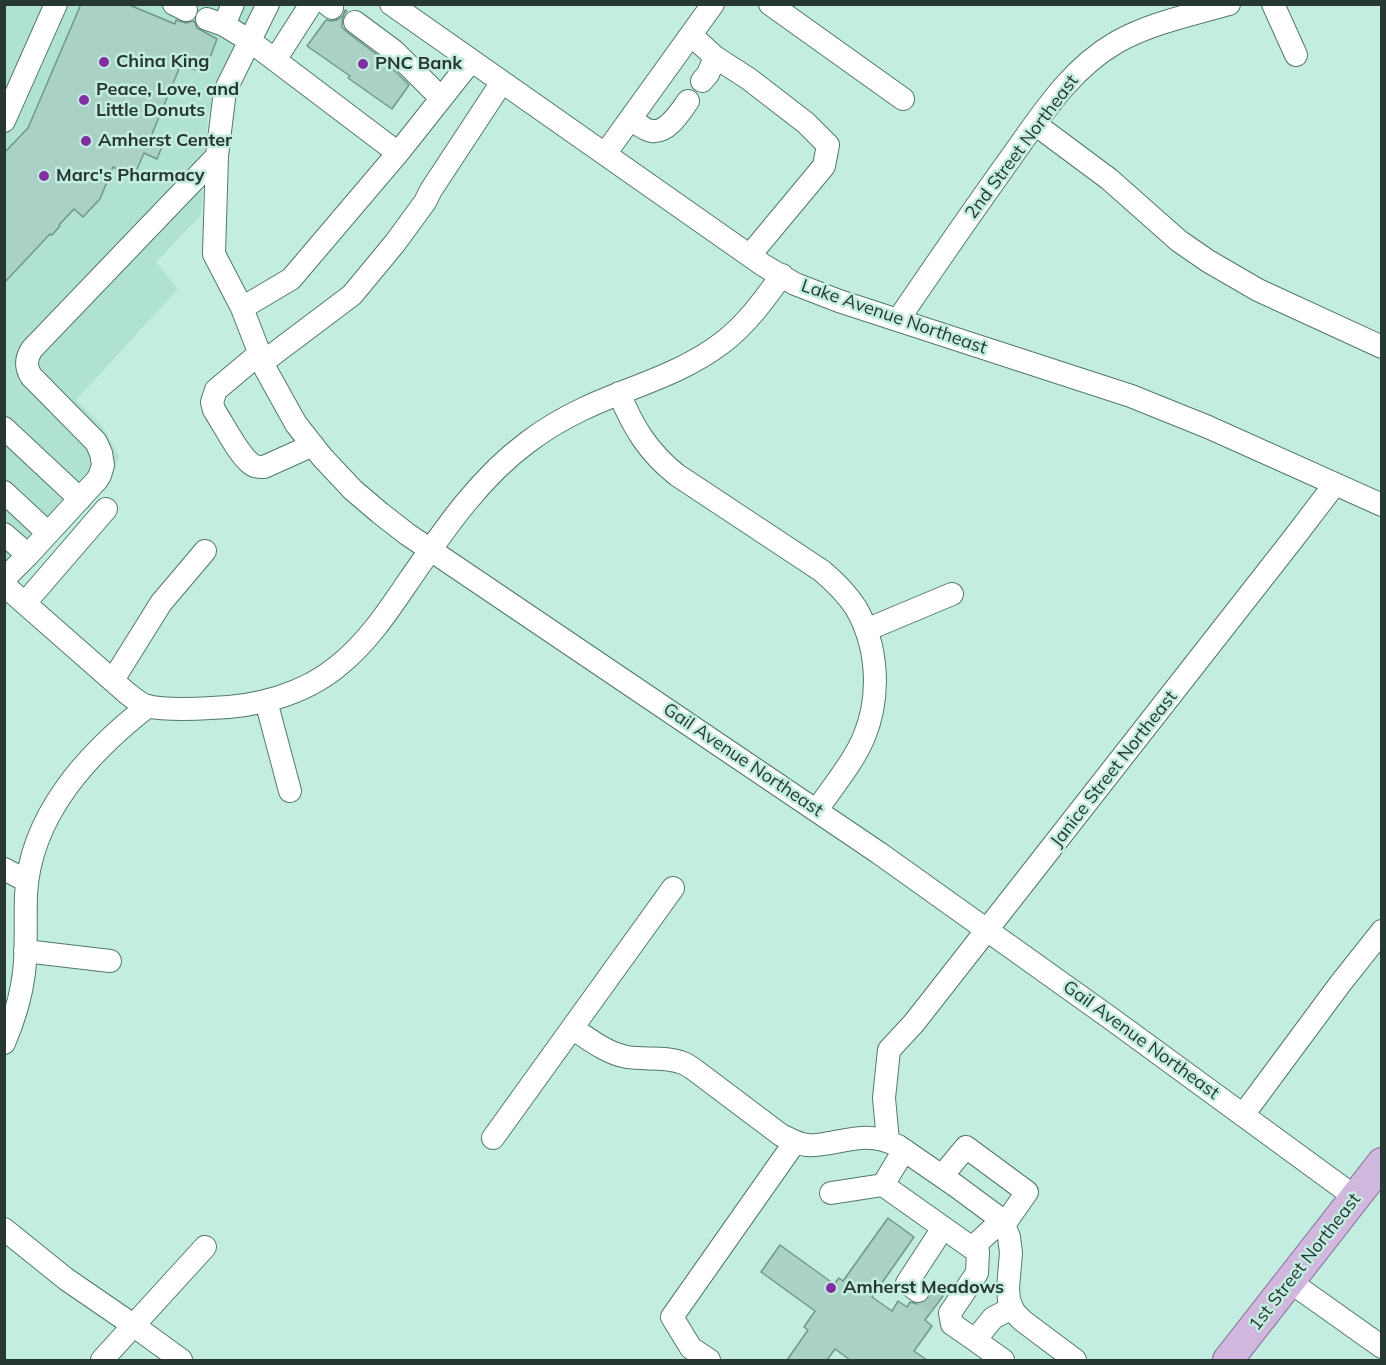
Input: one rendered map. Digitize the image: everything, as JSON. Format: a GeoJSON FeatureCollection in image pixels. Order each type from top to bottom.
{"type":"FeatureCollection","features":[{"type":"Feature","properties":{"kind":"main road","name":"1st Street Northeast"},"geometry":{"type":"LineString","coordinates":[[1228,1360],[1382,1163]]}},
{"type":"Feature","properties":{"kind":"street"},"geometry":{"type":"LineString","coordinates":[[4,121],[56,4]]}},
{"type":"Feature","properties":{"kind":"street"},"geometry":{"type":"LineString","coordinates":[[233,4],[216,22],[250,41],[398,153]]}},
{"type":"Feature","properties":{"kind":"street"},"geometry":{"type":"LineString","coordinates":[[4,579],[80,499],[100,475],[103,465],[101,453],[92,437],[31,376],[26,363],[28,355],[217,156],[225,91],[268,4]]}},
{"type":"Feature","properties":{"kind":"street","name":"Lake Avenue Northeast"},"geometry":{"type":"LineString","coordinates":[[391,4],[795,284],[1161,407],[1382,505]]}},
{"type":"Feature","properties":{"kind":"street"},"geometry":{"type":"LineString","coordinates":[[605,154],[713,4]]}},
{"type":"Feature","properties":{"kind":"street"},"geometry":{"type":"LineString","coordinates":[[770,4],[903,99]]}},
{"type":"Feature","properties":{"kind":"street","name":"2nd Street Northeast"},"geometry":{"type":"LineString","coordinates":[[898,320],[1035,124],[1069,80],[1116,42],[1180,11],[1229,4]]}},
{"type":"Feature","properties":{"kind":"street"},"geometry":{"type":"LineString","coordinates":[[1273,4],[1296,55]]}},
{"type":"Feature","properties":{"kind":"street"},"geometry":{"type":"LineString","coordinates":[[275,60],[323,6]]}},
{"type":"Feature","properties":{"kind":"street"},"geometry":{"type":"LineString","coordinates":[[355,22],[394,51],[441,98]]}},
{"type":"Feature","properties":{"kind":"street"},"geometry":{"type":"LineString","coordinates":[[691,35],[715,57],[749,79],[806,123],[828,145],[824,166],[750,255]]}},
{"type":"Feature","properties":{"kind":"street"},"geometry":{"type":"LineString","coordinates":[[702,81],[708,74],[715,57]]}},
{"type":"Feature","properties":{"kind":"street"},"geometry":{"type":"LineString","coordinates":[[242,308],[291,279],[398,153],[471,61]]}},
{"type":"Feature","properties":{"kind":"street"},"geometry":{"type":"LineString","coordinates":[[313,445],[264,467],[259,468],[252,465],[214,410],[212,402],[216,390],[352,295],[425,202],[501,82]]}},
{"type":"Feature","properties":{"kind":"street"},"geometry":{"type":"LineString","coordinates":[[631,118],[644,129],[659,130],[675,119],[688,101]]}},
{"type":"Feature","properties":{"kind":"street"},"geometry":{"type":"LineString","coordinates":[[1035,124],[1109,179],[1179,241],[1208,261],[1258,290],[1382,347]]}},
{"type":"Feature","properties":{"kind":"street","name":"Gail Avenue Northeast"},"geometry":{"type":"LineString","coordinates":[[217,156],[214,254],[242,308],[261,358],[296,424],[322,457],[353,490],[430,550],[817,810],[1113,1020],[1355,1197]]}},
{"type":"Feature","properties":{"kind":"street"},"geometry":{"type":"LineString","coordinates":[[4,585],[113,680],[148,706],[186,709],[227,708],[266,701],[291,693],[337,667],[359,646],[382,620],[459,510],[506,460],[527,442],[581,409],[679,370],[708,353],[738,329],[762,303],[782,275]]}},
{"type":"Feature","properties":{"kind":"street"},"geometry":{"type":"LineString","coordinates":[[619,393],[636,430],[648,448],[665,466],[822,571],[848,597],[866,630],[873,652],[875,688],[869,724],[855,755],[817,810]]}},
{"type":"Feature","properties":{"kind":"street"},"geometry":{"type":"LineString","coordinates":[[4,428],[80,499]]}},
{"type":"Feature","properties":{"kind":"street","name":"Janice Street Northeast"},"geometry":{"type":"LineString","coordinates":[[896,1146],[884,1098],[889,1050],[914,1023],[1335,484]]}},
{"type":"Feature","properties":{"kind":"street"},"geometry":{"type":"LineString","coordinates":[[4,492],[48,533]]}},
{"type":"Feature","properties":{"kind":"street"},"geometry":{"type":"LineString","coordinates":[[26,603],[106,508]]}},
{"type":"Feature","properties":{"kind":"street"},"geometry":{"type":"LineString","coordinates":[[4,534],[28,555]]}},
{"type":"Feature","properties":{"kind":"street"},"geometry":{"type":"LineString","coordinates":[[113,680],[161,603],[205,551]]}},
{"type":"Feature","properties":{"kind":"street"},"geometry":{"type":"LineString","coordinates":[[866,630],[952,594]]}},
{"type":"Feature","properties":{"kind":"street"},"geometry":{"type":"LineString","coordinates":[[266,701],[290,791]]}},
{"type":"Feature","properties":{"kind":"street"},"geometry":{"type":"LineString","coordinates":[[4,1043],[12,1025],[24,972],[27,881],[33,850],[40,832],[60,797],[98,751],[148,706]]}},
{"type":"Feature","properties":{"kind":"street"},"geometry":{"type":"LineString","coordinates":[[4,869],[27,881]]}},
{"type":"Feature","properties":{"kind":"street"},"geometry":{"type":"LineString","coordinates":[[493,1138],[673,888]]}},
{"type":"Feature","properties":{"kind":"street"},"geometry":{"type":"LineString","coordinates":[[1243,1115],[1340,984],[1382,932]]}},
{"type":"Feature","properties":{"kind":"street"},"geometry":{"type":"LineString","coordinates":[[25,951],[110,961]]}},
{"type":"Feature","properties":{"kind":"street"},"geometry":{"type":"LineString","coordinates":[[572,1028],[616,1054],[683,1063],[781,1135],[795,1142],[809,1145],[867,1137],[878,1138],[896,1146],[942,1176],[1003,1222],[1009,1237],[1011,1253],[1008,1288],[1009,1300],[1014,1312],[1076,1360]]}},
{"type":"Feature","properties":{"kind":"street"},"geometry":{"type":"LineString","coordinates":[[709,1360],[691,1348],[672,1317],[795,1142]]}},
{"type":"Feature","properties":{"kind":"street"},"geometry":{"type":"LineString","coordinates":[[883,1185],[896,1146]]}},
{"type":"Feature","properties":{"kind":"street"},"geometry":{"type":"LineString","coordinates":[[942,1176],[966,1147],[1027,1192],[1003,1222],[972,1248]]}},
{"type":"Feature","properties":{"kind":"street"},"geometry":{"type":"LineString","coordinates":[[831,1193],[883,1185],[978,1252],[977,1273],[943,1308],[952,1324],[1003,1360]]}},
{"type":"Feature","properties":{"kind":"street"},"geometry":{"type":"LineString","coordinates":[[918,1291],[907,1283],[943,1228]]}},
{"type":"Feature","properties":{"kind":"street"},"geometry":{"type":"LineString","coordinates":[[4,1229],[66,1279],[180,1360]]}},
{"type":"Feature","properties":{"kind":"street"},"geometry":{"type":"LineString","coordinates":[[102,1360],[205,1247]]}},
{"type":"Feature","properties":{"kind":"street"},"geometry":{"type":"LineString","coordinates":[[1289,1281],[1382,1347]]}},
{"type":"Feature","properties":{"kind":"street"},"geometry":{"type":"LineString","coordinates":[[975,1340],[993,1317],[1012,1308]]}},
{"type":"Feature","properties":{"kind":"shaded area"},"geometry":{"type":"Polygon","coordinates":[[[4,5],[255,5],[233,49],[208,114],[201,215],[156,262],[178,289],[76,400],[102,426],[119,456],[111,481],[19,579],[4,566],[4,5]]]}},
{"type":"Feature","properties":{"kind":"building","name":"Amherst Center"},"geometry":{"type":"Polygon","coordinates":[[[81,4],[127,4],[175,24],[176,20],[186,23],[194,21],[197,28],[217,39],[209,60],[201,57],[195,70],[181,64],[150,139],[163,144],[157,159],[144,153],[134,176],[113,167],[100,199],[83,217],[74,209],[52,235],[50,234],[4,283],[4,153],[28,128],[81,4]]]}},
{"type":"Feature","properties":{"kind":"building"},"geometry":{"type":"Polygon","coordinates":[[[345,10],[347,11],[344,14],[342,27],[385,61],[409,85],[392,109],[307,46],[326,20],[337,20],[343,16],[345,10]]]}},
{"type":"Feature","properties":{"kind":"building","name":"Amherst Meadows"},"geometry":{"type":"Polygon","coordinates":[[[888,1218],[914,1237],[872,1297],[892,1311],[898,1301],[907,1307],[910,1302],[924,1303],[929,1298],[931,1287],[943,1296],[925,1320],[932,1326],[914,1351],[927,1360],[850,1360],[835,1349],[827,1360],[787,1360],[808,1330],[804,1327],[815,1311],[761,1272],[780,1245],[834,1284],[839,1278],[843,1281],[888,1218]]]}},
{"type":"Feature","properties":{"kind":"tunnel"},"geometry":{"type":"LineString","coordinates":[[918,1291],[937,1304]]}},
{"type":"Feature","properties":{"kind":"place","name":"China King"},"geometry":{"type":"Point","coordinates":[104,62]}},
{"type":"Feature","properties":{"kind":"place","name":"PNC Bank"},"geometry":{"type":"Point","coordinates":[363,64]}},
{"type":"Feature","properties":{"kind":"place","name":"Peace, Love, and Little Donuts"},"geometry":{"type":"Point","coordinates":[84,100]}},
{"type":"Feature","properties":{"kind":"place","name":"Amherst Center"},"geometry":{"type":"Point","coordinates":[86,141]}},
{"type":"Feature","properties":{"kind":"place","name":"Marc's Pharmacy"},"geometry":{"type":"Point","coordinates":[44,176]}},
{"type":"Feature","properties":{"kind":"place","name":"Amherst Meadows"},"geometry":{"type":"Point","coordinates":[831,1288]}}]}
